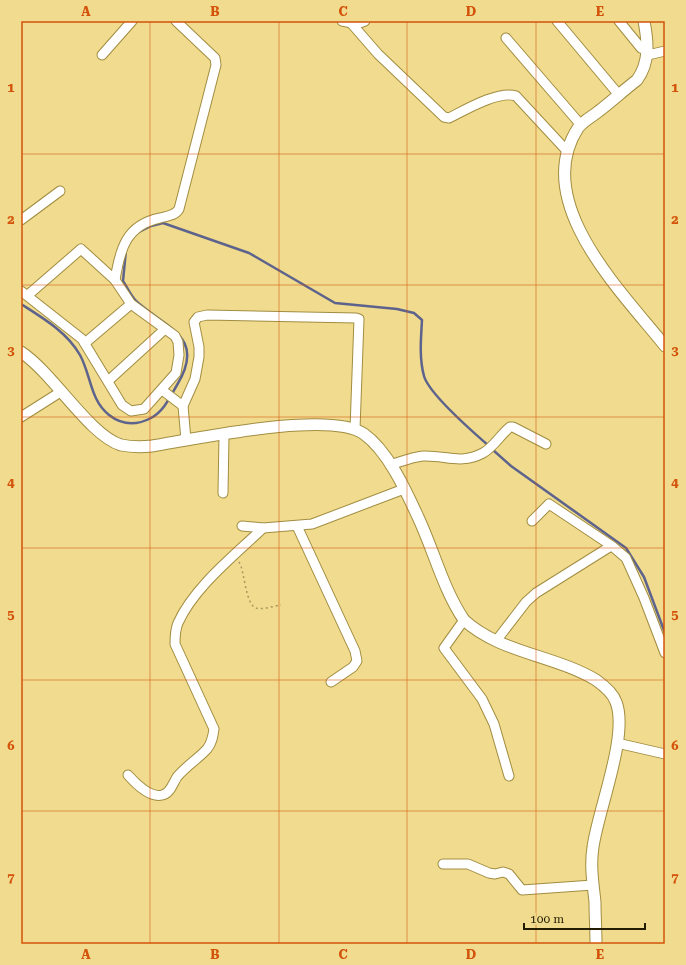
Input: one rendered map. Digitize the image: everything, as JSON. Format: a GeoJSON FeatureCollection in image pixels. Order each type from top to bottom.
{"type":"FeatureCollection","features":[{"type":"Feature","properties":{"kind":"street"},"geometry":{"type":"LineString","coordinates":[[102,55],[132,21]]}},
{"type":"Feature","properties":{"kind":"street"},"geometry":{"type":"LineString","coordinates":[[115,280],[120,256],[130,234],[138,225],[146,221],[171,215],[179,209],[216,65],[215,58],[176,21]]}},
{"type":"Feature","properties":{"kind":"street"},"geometry":{"type":"LineString","coordinates":[[347,22],[357,24],[365,21]]}},
{"type":"Feature","properties":{"kind":"street"},"geometry":{"type":"LineString","coordinates":[[557,21],[619,95]]}},
{"type":"Feature","properties":{"kind":"street"},"geometry":{"type":"LineString","coordinates":[[619,21],[641,48],[648,53],[665,51]]}},
{"type":"Feature","properties":{"kind":"street"},"geometry":{"type":"LineString","coordinates":[[644,21],[648,53],[642,73],[637,80],[581,124],[567,150],[565,184],[577,225],[601,266],[665,346]]}},
{"type":"Feature","properties":{"kind":"street"},"geometry":{"type":"LineString","coordinates":[[347,22],[444,117],[450,118],[486,101],[509,94],[516,96],[567,150]]}},
{"type":"Feature","properties":{"kind":"street"},"geometry":{"type":"LineString","coordinates":[[506,38],[581,124]]}},
{"type":"Feature","properties":{"kind":"street"},"geometry":{"type":"LineString","coordinates":[[21,220],[60,191]]}},
{"type":"Feature","properties":{"kind":"street"},"geometry":{"type":"LineString","coordinates":[[80,248],[115,280],[131,304],[175,336],[179,347],[176,373],[144,410],[131,411],[122,405],[85,343],[68,326],[24,293],[80,248]]}},
{"type":"Feature","properties":{"kind":"street"},"geometry":{"type":"LineString","coordinates":[[85,343],[131,304]]}},
{"type":"Feature","properties":{"kind":"street"},"geometry":{"type":"LineString","coordinates":[[186,440],[182,405],[195,379],[200,357],[194,322],[198,318],[207,315],[359,319],[355,429]]}},
{"type":"Feature","properties":{"kind":"street"},"geometry":{"type":"LineString","coordinates":[[108,381],[165,328]]}},
{"type":"Feature","properties":{"kind":"street"},"geometry":{"type":"LineString","coordinates":[[21,352],[40,366],[102,433],[121,445],[135,447],[152,446],[301,425],[332,425],[355,429],[371,440],[390,465],[404,489],[464,620],[472,627],[496,641],[573,669],[596,680],[605,687],[616,701],[619,714],[617,743],[593,847],[592,873],[596,944]]}},
{"type":"Feature","properties":{"kind":"street"},"geometry":{"type":"LineString","coordinates":[[162,390],[182,405]]}},
{"type":"Feature","properties":{"kind":"street"},"geometry":{"type":"LineString","coordinates":[[21,417],[62,391]]}},
{"type":"Feature","properties":{"kind":"street"},"geometry":{"type":"LineString","coordinates":[[390,465],[421,456],[434,456],[462,460],[472,458],[488,450],[507,430],[513,427],[546,444]]}},
{"type":"Feature","properties":{"kind":"street"},"geometry":{"type":"LineString","coordinates":[[223,493],[224,435]]}},
{"type":"Feature","properties":{"kind":"street"},"geometry":{"type":"LineString","coordinates":[[242,526],[263,528],[297,526],[327,520],[404,489]]}},
{"type":"Feature","properties":{"kind":"street"},"geometry":{"type":"LineString","coordinates":[[532,521],[548,504],[611,546],[626,558],[632,568],[665,653]]}},
{"type":"Feature","properties":{"kind":"street"},"geometry":{"type":"LineString","coordinates":[[297,526],[355,651],[357,661],[353,667],[331,682]]}},
{"type":"Feature","properties":{"kind":"street"},"geometry":{"type":"LineString","coordinates":[[128,775],[136,784],[156,796],[164,795],[170,790],[185,768],[207,749],[212,740],[214,729],[176,644],[175,632],[178,623],[191,602],[204,586],[263,528]]}},
{"type":"Feature","properties":{"kind":"street"},"geometry":{"type":"LineString","coordinates":[[496,641],[526,602],[536,593],[611,546]]}},
{"type":"Feature","properties":{"kind":"street"},"geometry":{"type":"LineString","coordinates":[[464,620],[444,648],[482,699],[494,724],[509,776]]}},
{"type":"Feature","properties":{"kind":"street"},"geometry":{"type":"LineString","coordinates":[[617,743],[665,754]]}},
{"type":"Feature","properties":{"kind":"street"},"geometry":{"type":"LineString","coordinates":[[443,864],[468,864],[489,873],[495,874],[504,872],[509,874],[522,890],[593,885]]}},
{"type":"Feature","properties":{"kind":"path"},"geometry":{"type":"LineString","coordinates":[[235,555],[241,565],[245,586],[253,606],[257,608],[281,605]]}},
{"type":"Feature","properties":{"kind":"waterway"},"geometry":{"type":"LineString","coordinates":[[137,233],[151,226],[163,223],[249,253],[335,303],[397,309],[414,313],[422,320],[421,362],[424,376],[428,384],[443,403],[489,446]]}},
{"type":"Feature","properties":{"kind":"waterway"},"geometry":{"type":"LineString","coordinates":[[21,304],[54,326],[75,347],[84,363],[94,395],[109,415],[119,421],[129,423],[145,421],[151,418],[160,412],[172,394],[185,368],[187,355],[185,344],[179,335],[136,301],[123,281],[126,250]]}},
{"type":"Feature","properties":{"kind":"waterway"},"geometry":{"type":"LineString","coordinates":[[493,450],[511,466],[626,548],[644,577],[665,633]]}}]}
